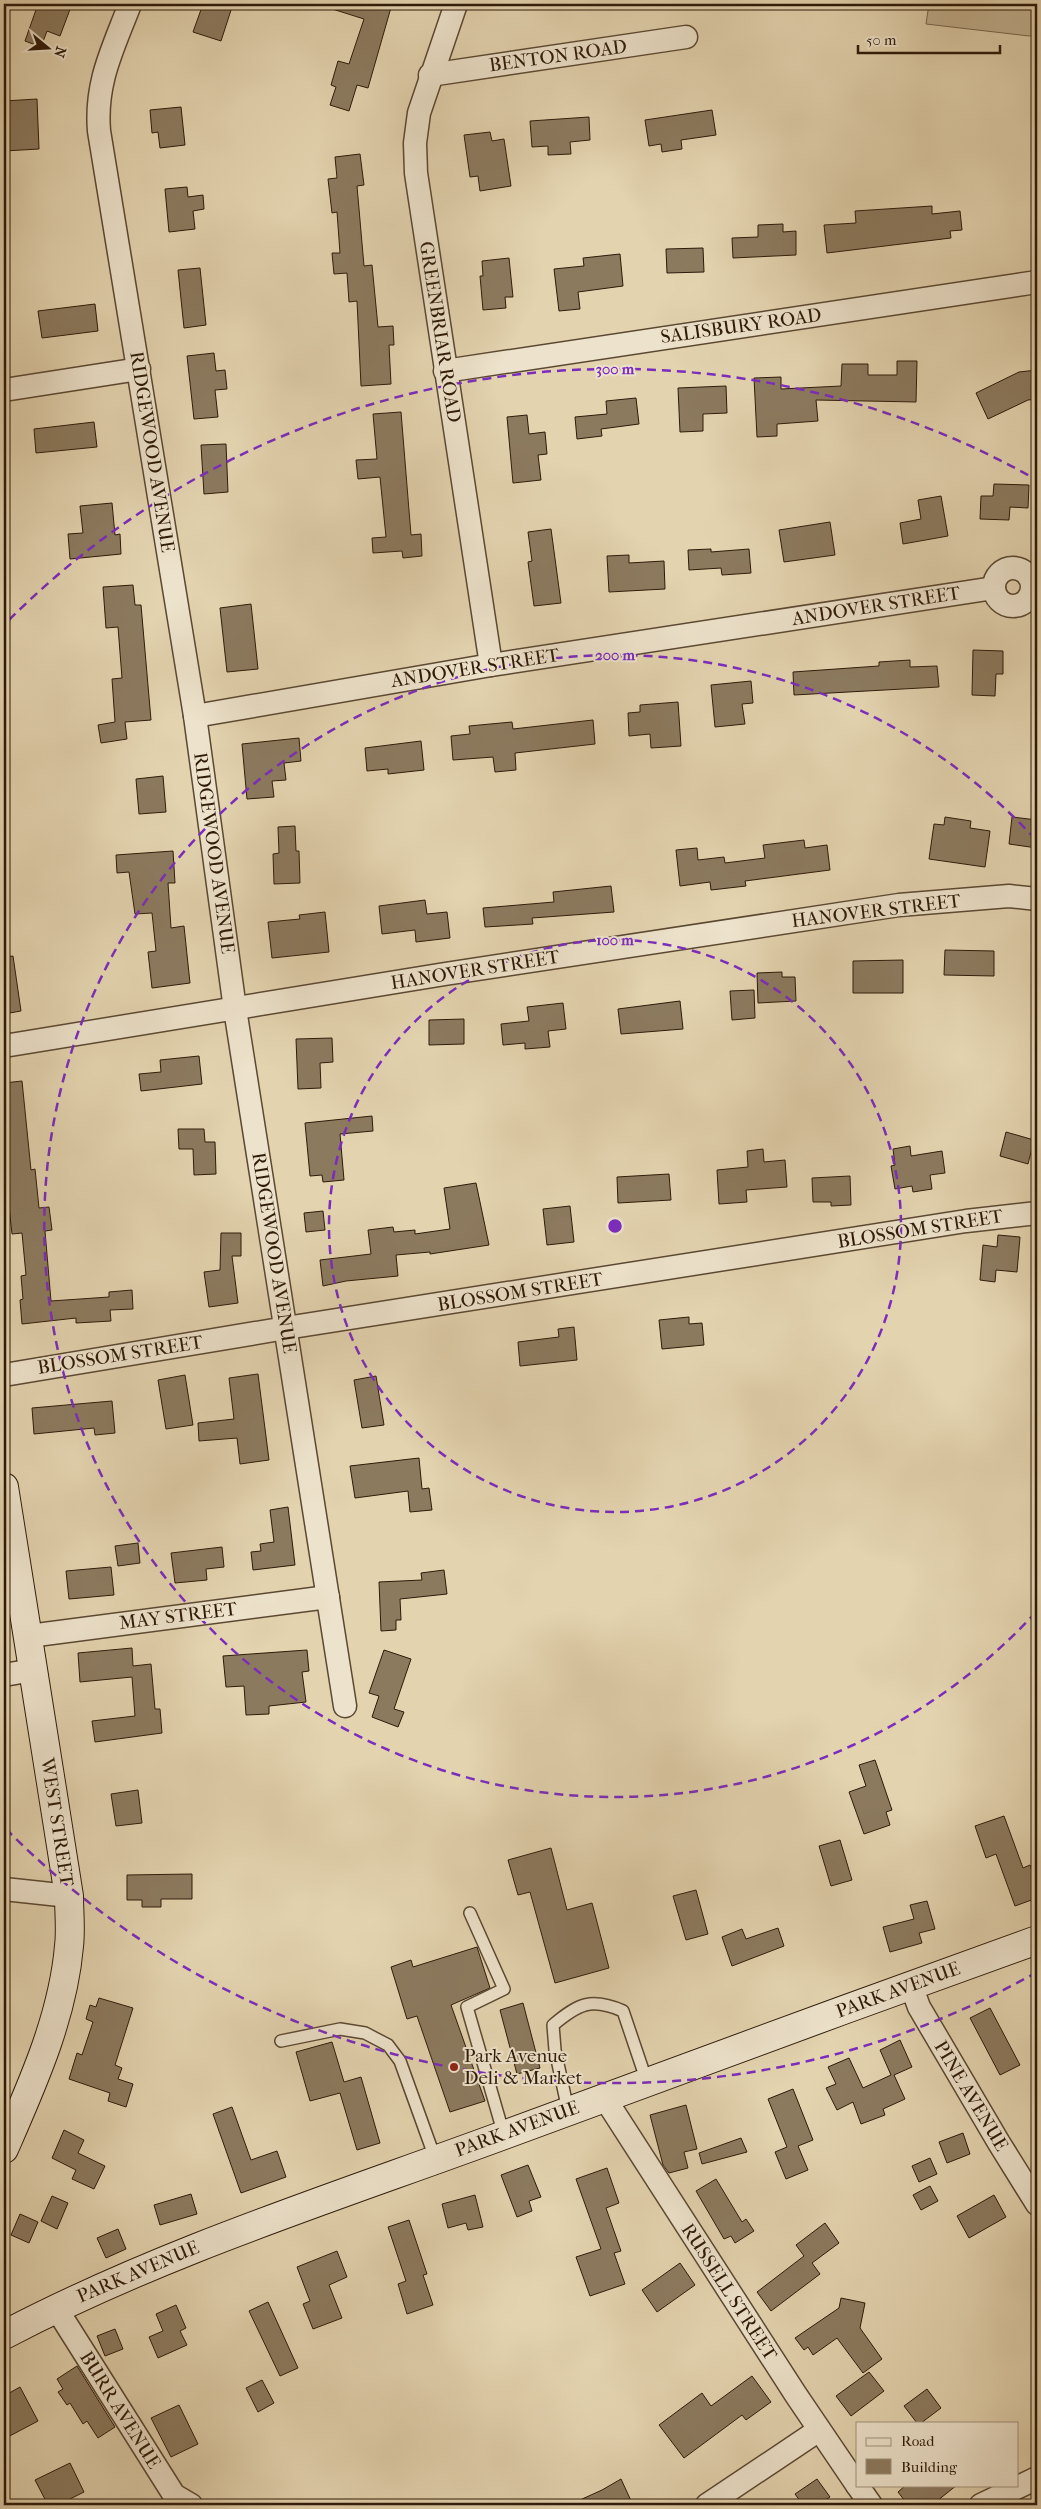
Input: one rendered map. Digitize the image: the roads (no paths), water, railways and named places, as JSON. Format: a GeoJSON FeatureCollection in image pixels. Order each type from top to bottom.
{"type":"FeatureCollection","features":[{"type":"Feature","properties":{"kind":"street","name":"RIDGEWOOD AVENUE"},"geometry":{"type":"LineString","coordinates":[[130,4],[99,88],[98,111],[194,716],[235,1009],[345,1706]]}},
{"type":"Feature","properties":{"kind":"street","name":"GREENBRIAR ROAD"},"geometry":{"type":"LineString","coordinates":[[456,4],[418,112],[415,143],[416,173],[491,665]]}},
{"type":"Feature","properties":{"kind":"street","name":"BENTON ROAD"},"geometry":{"type":"LineString","coordinates":[[430,75],[686,37]]}},
{"type":"Feature","properties":{"kind":"street","name":"SALISBURY ROAD"},"geometry":{"type":"LineString","coordinates":[[445,371],[1037,282]]}},
{"type":"Feature","properties":{"kind":"street"},"geometry":{"type":"LineString","coordinates":[[4,390],[139,369]]}},
{"type":"Feature","properties":{"kind":"street","name":"ANDOVER STREET"},"geometry":{"type":"LineString","coordinates":[[194,716],[491,665],[994,588]]}},
{"type":"Feature","properties":{"kind":"street","name":"HANOVER STREET"},"geometry":{"type":"LineString","coordinates":[[4,1046],[445,974],[899,905],[1009,896],[1037,900]]}},
{"type":"Feature","properties":{"kind":"street","name":"BLOSSOM STREET"},"geometry":{"type":"LineString","coordinates":[[4,1374],[966,1221],[1037,1213]]}},
{"type":"Feature","properties":{"kind":"street","name":"WEST STREET"},"geometry":{"type":"LineString","coordinates":[[4,1486],[69,1896],[69,1946],[62,1992],[48,2040],[4,2149]]}},
{"type":"Feature","properties":{"kind":"street","name":"MAY STREET"},"geometry":{"type":"LineString","coordinates":[[29,1636],[328,1597]]}},
{"type":"Feature","properties":{"kind":"street"},"geometry":{"type":"LineString","coordinates":[[4,1675],[32,1670]]}},
{"type":"Feature","properties":{"kind":"street"},"geometry":{"type":"LineString","coordinates":[[4,1889],[69,1896]]}},
{"type":"Feature","properties":{"kind":"street","name":"PARK AVENUE"},"geometry":{"type":"LineString","coordinates":[[4,2335],[56,2308],[199,2246],[435,2158],[504,2135],[604,2096],[1037,1940]]}},
{"type":"Feature","properties":{"kind":"street","name":"PINE AVENUE"},"geometry":{"type":"LineString","coordinates":[[911,1985],[919,2007],[1037,2204]]}},
{"type":"Feature","properties":{"kind":"street","name":"RUSSELL STREET"},"geometry":{"type":"LineString","coordinates":[[604,2096],[819,2430],[856,2484]]}},
{"type":"Feature","properties":{"kind":"street","name":"BURR AVENUE"},"geometry":{"type":"LineString","coordinates":[[56,2308],[174,2495],[191,2505]]}},
{"type":"Feature","properties":{"kind":"street"},"geometry":{"type":"LineString","coordinates":[[707,2505],[819,2430]]}},
{"type":"Feature","properties":{"kind":"street"},"geometry":{"type":"LineString","coordinates":[[981,2505],[1037,2478]]}},
{"type":"Feature","properties":{"kind":"street","name":"RUSSELL STREET"},"geometry":{"type":"LineString","coordinates":[[858,2486],[871,2505]]}},
{"type":"Feature","properties":{"kind":"lane"},"geometry":{"type":"LineString","coordinates":[[470,1913],[504,1989],[467,2007],[504,2135]]}},
{"type":"Feature","properties":{"kind":"lane"},"geometry":{"type":"LineString","coordinates":[[568,2110],[555,2050],[553,2025],[571,2010],[591,2002],[623,2011],[647,2082]]}},
{"type":"Feature","properties":{"kind":"lane"},"geometry":{"type":"LineString","coordinates":[[281,2041],[340,2028],[365,2033],[388,2045],[400,2061],[435,2158]]}},
{"type":"Feature","properties":{"kind":"place","name":"Park Avenue Deli & Market"},"geometry":{"type":"Point","coordinates":[454,2067]}}]}
